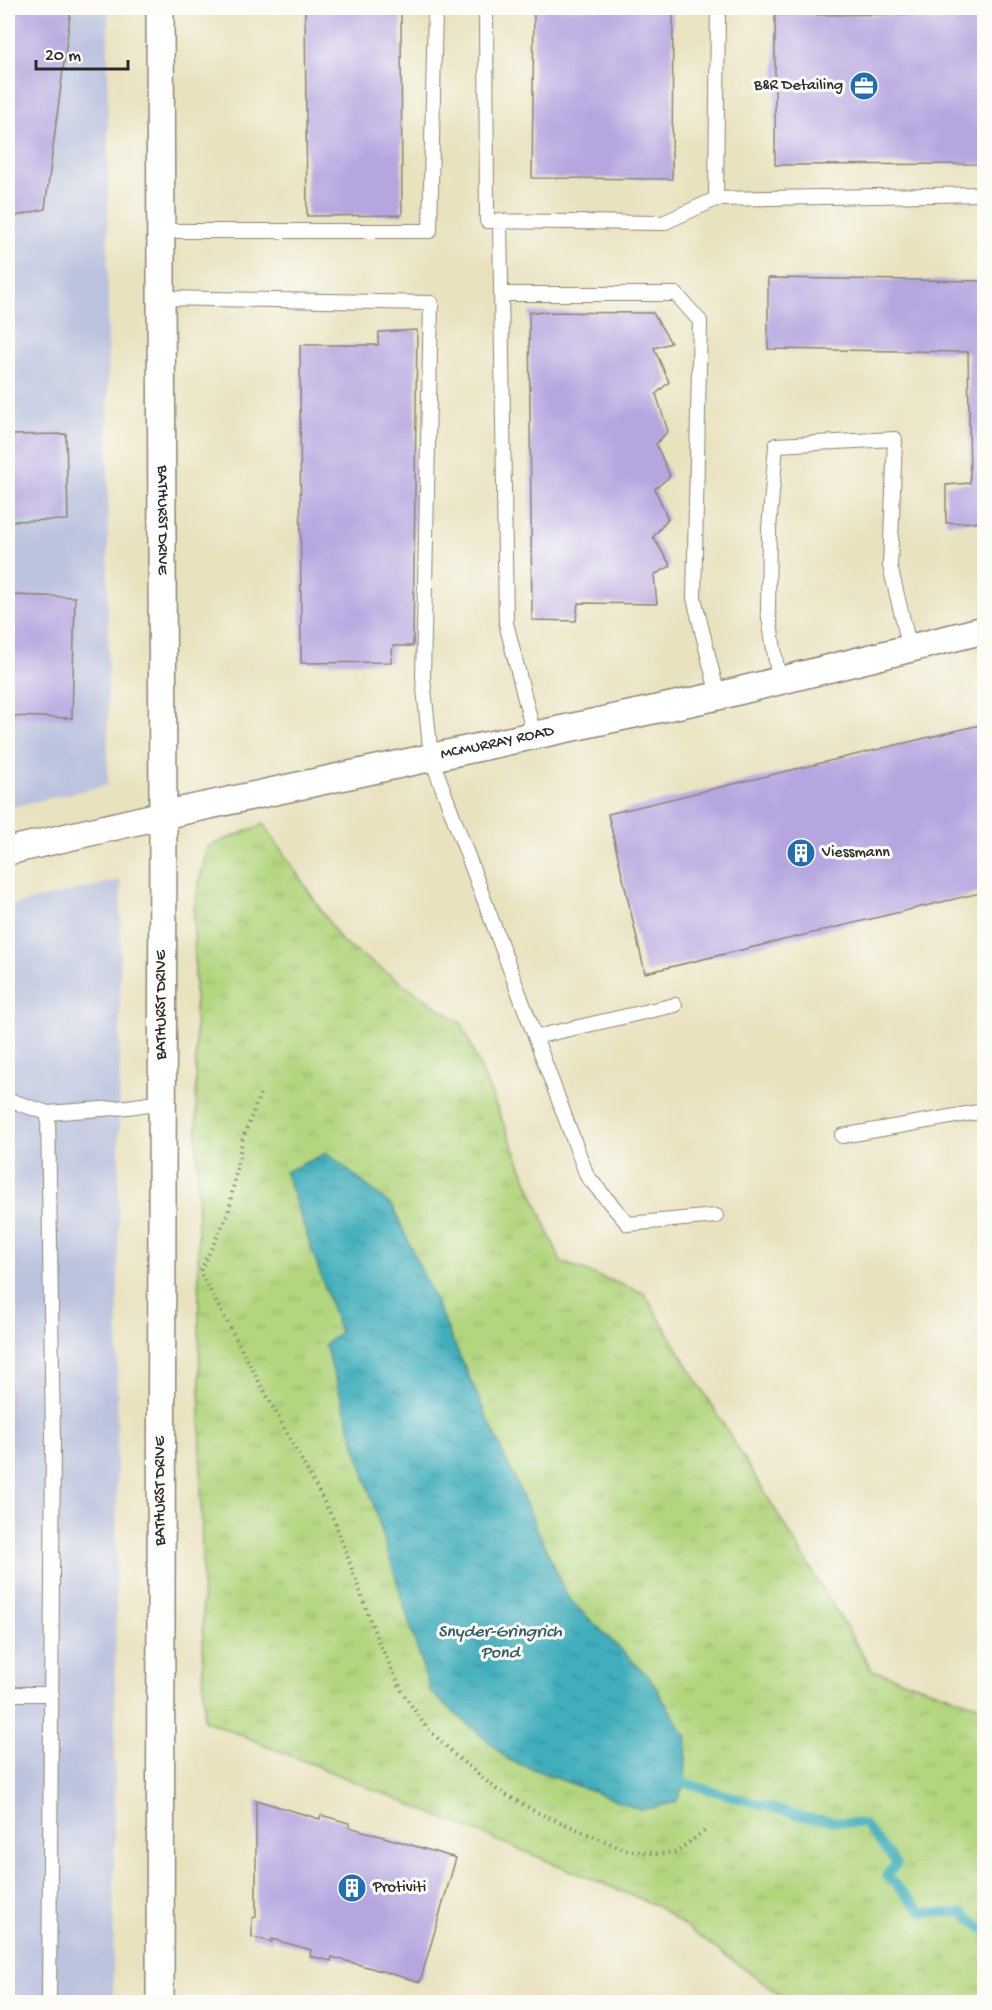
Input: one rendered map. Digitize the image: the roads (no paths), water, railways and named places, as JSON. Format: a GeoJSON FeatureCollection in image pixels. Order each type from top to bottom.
{"type":"FeatureCollection","features":[{"type":"Feature","properties":{"kind":"street","name":"BATHURST DRIVE"},"geometry":{"type":"LineString","coordinates":[[160,8],[163,815],[160,2002]]}},
{"type":"Feature","properties":{"kind":"street","name":"MCMURRAY ROAD"},"geometry":{"type":"LineString","coordinates":[[8,852],[163,815],[718,696],[984,630]]}},
{"type":"Feature","properties":{"kind":"lane"},"geometry":{"type":"LineString","coordinates":[[161,231],[430,231],[435,8]]}},
{"type":"Feature","properties":{"kind":"lane"},"geometry":{"type":"LineString","coordinates":[[486,8],[487,221],[663,223],[717,199],[984,194]]}},
{"type":"Feature","properties":{"kind":"lane"},"geometry":{"type":"LineString","coordinates":[[717,199],[718,8]]}},
{"type":"Feature","properties":{"kind":"lane"},"geometry":{"type":"LineString","coordinates":[[500,220],[506,623],[534,735]]}},
{"type":"Feature","properties":{"kind":"lane"},"geometry":{"type":"LineString","coordinates":[[501,294],[676,294],[700,321],[694,598],[718,696]]}},
{"type":"Feature","properties":{"kind":"lane"},"geometry":{"type":"LineString","coordinates":[[161,298],[431,303],[423,678],[431,757],[587,1176],[628,1224],[716,1216]]}},
{"type":"Feature","properties":{"kind":"lane"},"geometry":{"type":"LineString","coordinates":[[779,681],[768,611],[769,529],[776,445],[895,439],[890,566],[910,648]]}},
{"type":"Feature","properties":{"kind":"lane"},"geometry":{"type":"LineString","coordinates":[[535,1037],[675,1005]]}},
{"type":"Feature","properties":{"kind":"lane"},"geometry":{"type":"LineString","coordinates":[[8,1100],[48,1113],[162,1102]]}},
{"type":"Feature","properties":{"kind":"lane"},"geometry":{"type":"LineString","coordinates":[[842,1136],[984,1111]]}},
{"type":"Feature","properties":{"kind":"lane"},"geometry":{"type":"LineString","coordinates":[[48,1113],[53,1427],[49,2002]]}},
{"type":"Feature","properties":{"kind":"lane"},"geometry":{"type":"LineString","coordinates":[[8,1694],[52,1694]]}},
{"type":"Feature","properties":{"kind":"water","name":"Snyder-Gringrich Pond"},"geometry":{"type":"Polygon","coordinates":[[[327,1153],[393,1207],[568,1598],[649,1677],[687,1738],[685,1783],[676,1802],[641,1810],[509,1760],[430,1691],[325,1345],[340,1332],[285,1172],[327,1153]]]}},
{"type":"Feature","properties":{"kind":"waterway"},"geometry":{"type":"LineString","coordinates":[[685,1783],[808,1818],[864,1824],[897,1864],[886,1875],[922,1912],[963,1913],[984,1930]]}},
{"type":"Feature","properties":{"kind":"place","name":"B&R Detailing"},"geometry":{"type":"Point","coordinates":[864,86]}},
{"type":"Feature","properties":{"kind":"place","name":"Viessmann"},"geometry":{"type":"Point","coordinates":[801,853]}},
{"type":"Feature","properties":{"kind":"place","name":"Protiviti"},"geometry":{"type":"Point","coordinates":[352,1888]}}]}
